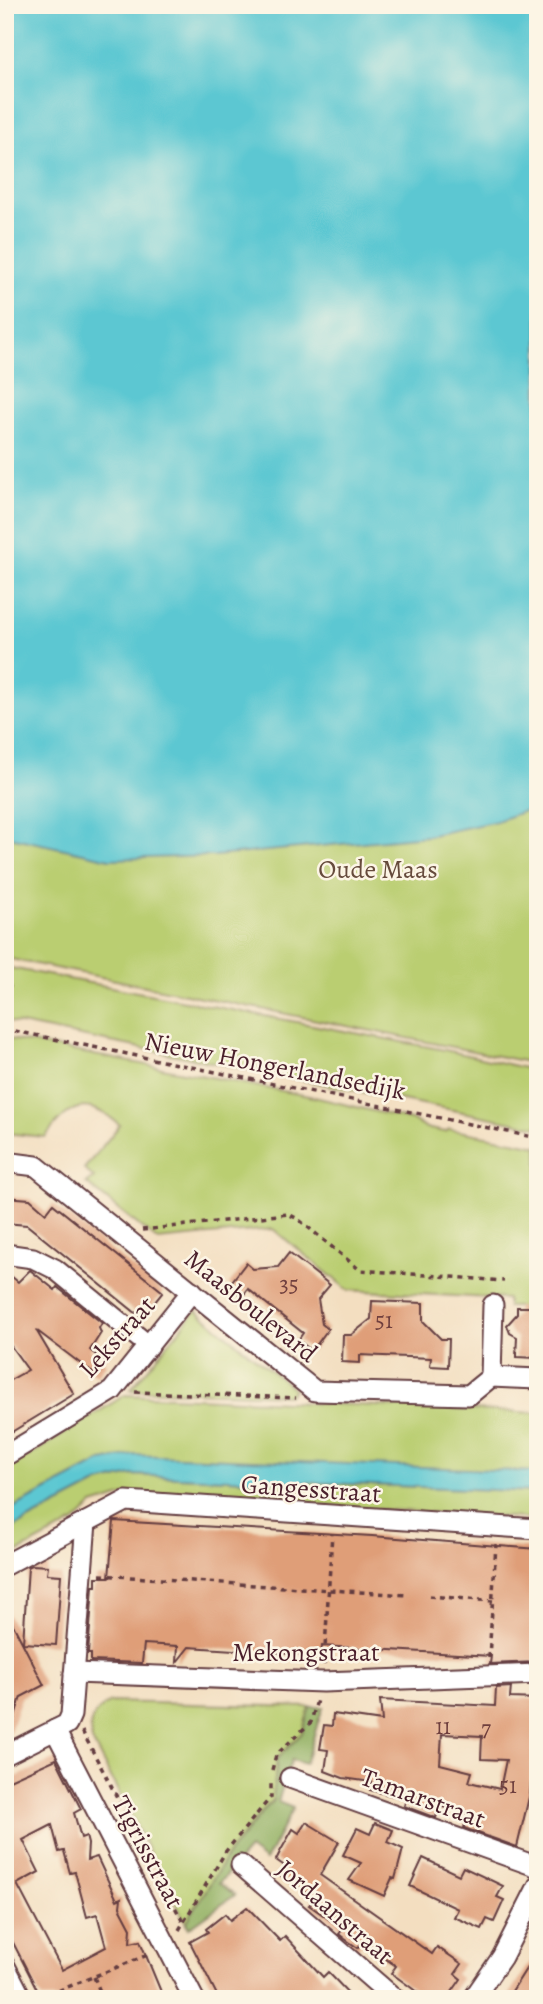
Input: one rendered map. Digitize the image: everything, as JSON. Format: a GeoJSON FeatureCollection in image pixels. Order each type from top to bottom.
{"type":"FeatureCollection","features":[{"type":"Feature","properties":{"kind":"street","name":"Maasboulevard"},"geometry":{"type":"LineString","coordinates":[[5,1163],[36,1166],[315,1391],[469,1395],[491,1377]]}},
{"type":"Feature","properties":{"kind":"street"},"geometry":{"type":"LineString","coordinates":[[8,1259],[33,1258],[55,1269],[149,1346]]}},
{"type":"Feature","properties":{"kind":"street","name":"Lekstraat"},"geometry":{"type":"LineString","coordinates":[[5,1456],[112,1391],[192,1291]]}},
{"type":"Feature","properties":{"kind":"street"},"geometry":{"type":"LineString","coordinates":[[493,1305],[491,1377],[538,1379]]}},
{"type":"Feature","properties":{"kind":"street","name":"Gangesstraat"},"geometry":{"type":"LineString","coordinates":[[5,1565],[126,1501],[538,1529]]}},
{"type":"Feature","properties":{"kind":"street"},"geometry":{"type":"LineString","coordinates":[[5,1755],[67,1724],[71,1715],[86,1522]]}},
{"type":"Feature","properties":{"kind":"street","name":"Mekongstraat"},"geometry":{"type":"LineString","coordinates":[[74,1673],[323,1682],[538,1674]]}},
{"type":"Feature","properties":{"kind":"street","name":"Tigrisstraat"},"geometry":{"type":"LineString","coordinates":[[55,1730],[194,1999]]}},
{"type":"Feature","properties":{"kind":"street","name":"Tamarstraat"},"geometry":{"type":"LineString","coordinates":[[290,1778],[538,1867]]}},
{"type":"Feature","properties":{"kind":"street","name":"Jordaanstraat"},"geometry":{"type":"LineString","coordinates":[[241,1865],[395,1999]]}},
{"type":"Feature","properties":{"kind":"street"},"geometry":{"type":"LineString","coordinates":[[473,1999],[502,1957],[538,1886]]}},
{"type":"Feature","properties":{"kind":"street"},"geometry":{"type":"LineString","coordinates":[[5,1966],[22,1999]]}},
{"type":"Feature","properties":{"kind":"path"},"geometry":{"type":"LineString","coordinates":[[5,1006],[10,985]]}},
{"type":"Feature","properties":{"kind":"path","name":"Nieuw Hongerlandsedijk"},"geometry":{"type":"LineString","coordinates":[[5,1029],[538,1138]]}},
{"type":"Feature","properties":{"kind":"path"},"geometry":{"type":"LineString","coordinates":[[119,1232],[288,1214],[298,1219],[360,1270],[504,1281]]}},
{"type":"Feature","properties":{"kind":"path"},"geometry":{"type":"LineString","coordinates":[[112,1391],[288,1398],[303,1398],[315,1391]]}},
{"type":"Feature","properties":{"kind":"path"},"geometry":{"type":"LineString","coordinates":[[39,1999],[167,1946],[184,1924],[226,1851],[271,1797],[276,1755],[311,1722],[323,1682],[333,1517]]}},
{"type":"Feature","properties":{"kind":"path"},"geometry":{"type":"LineString","coordinates":[[488,1676],[497,1527]]}},
{"type":"Feature","properties":{"kind":"path"},"geometry":{"type":"LineString","coordinates":[[81,1573],[407,1595]]}},
{"type":"Feature","properties":{"kind":"path"},"geometry":{"type":"LineString","coordinates":[[429,1596],[493,1601]]}},
{"type":"Feature","properties":{"kind":"path"},"geometry":{"type":"LineString","coordinates":[[71,1715],[79,1724],[184,1924]]}},
{"type":"Feature","properties":{"kind":"path"},"geometry":{"type":"LineString","coordinates":[[94,1977],[103,1999]]}},
{"type":"Feature","properties":{"kind":"green space"},"geometry":{"type":"Polygon","coordinates":[[[385,5],[538,5],[538,12],[385,5]]]}},
{"type":"Feature","properties":{"kind":"green space","name":"Oude Maas"},"geometry":{"type":"Polygon","coordinates":[[[5,694],[538,713],[538,1064],[5,958],[5,694]]]}},
{"type":"Feature","properties":{"kind":"green space"},"geometry":{"type":"Polygon","coordinates":[[[5,967],[445,1050],[538,1071],[538,1127],[5,1021],[5,967]]]}},
{"type":"Feature","properties":{"kind":"green space"},"geometry":{"type":"Polygon","coordinates":[[[5,1038],[314,1097],[415,1121],[433,1130],[446,1132],[449,1129],[538,1146],[538,1307],[507,1307],[507,1299],[348,1290],[273,1229],[157,1240],[86,1183],[94,1178],[84,1169],[120,1125],[108,1116],[88,1107],[79,1108],[63,1117],[45,1137],[5,1133],[5,1038]]]}},
{"type":"Feature","properties":{"kind":"green space"},"geometry":{"type":"Polygon","coordinates":[[[196,1310],[294,1389],[289,1395],[130,1390],[196,1310]]]}},
{"type":"Feature","properties":{"kind":"green space"},"geometry":{"type":"Polygon","coordinates":[[[125,1395],[538,1413],[538,1472],[102,1461],[5,1512],[5,1471],[125,1395]]]}},
{"type":"Feature","properties":{"kind":"green space"},"geometry":{"type":"Polygon","coordinates":[[[132,1475],[538,1492],[538,1519],[129,1494],[93,1505],[75,1522],[5,1559],[5,1532],[99,1483],[132,1475]]]}},
{"type":"Feature","properties":{"kind":"green space"},"geometry":{"type":"Polygon","coordinates":[[[110,1702],[310,1707],[302,1733],[277,1759],[273,1799],[230,1851],[186,1923],[92,1741],[90,1728],[93,1718],[110,1702]]]}},
{"type":"Feature","properties":{"kind":"green space"},"geometry":{"type":"Polygon","coordinates":[[[310,1707],[323,1707],[305,1764],[291,1760],[278,1802],[293,1808],[265,1861],[249,1849],[219,1883],[235,1895],[189,1928],[186,1923],[230,1851],[273,1800],[277,1759],[302,1733],[310,1707]]]}},
{"type":"Feature","properties":{"kind":"water"},"geometry":{"type":"Polygon","coordinates":[[[5,5],[385,5],[538,12],[538,806],[497,821],[427,836],[215,856],[110,859],[5,836],[5,5]]]}},
{"type":"Feature","properties":{"kind":"water"},"geometry":{"type":"Polygon","coordinates":[[[134,1455],[538,1472],[538,1492],[132,1475],[99,1483],[5,1532],[5,1512],[102,1461],[134,1455]]]}},
{"type":"Feature","properties":{"kind":"building"},"geometry":{"type":"Polygon","coordinates":[[[5,1197],[30,1199],[46,1213],[53,1204],[163,1292],[142,1318],[27,1225],[5,1223],[5,1197]]]}},
{"type":"Feature","properties":{"kind":"building"},"geometry":{"type":"Polygon","coordinates":[[[289,1253],[330,1285],[318,1299],[322,1324],[328,1329],[312,1351],[298,1340],[303,1333],[248,1289],[243,1296],[229,1285],[246,1263],[253,1269],[278,1267],[289,1253]]]}},
{"type":"Feature","properties":{"kind":"building"},"geometry":{"type":"Polygon","coordinates":[[[30,1270],[55,1290],[57,1287],[102,1323],[99,1328],[101,1333],[90,1350],[107,1364],[97,1376],[36,1330],[74,1394],[5,1436],[5,1383],[28,1370],[5,1338],[5,1271],[18,1282],[30,1270]]]}},
{"type":"Feature","properties":{"kind":"building"},"geometry":{"type":"Polygon","coordinates":[[[372,1301],[423,1303],[423,1321],[441,1339],[449,1339],[448,1367],[430,1366],[431,1358],[360,1355],[360,1363],[342,1362],[343,1335],[351,1335],[371,1319],[372,1301]]]}},
{"type":"Feature","properties":{"kind":"building"},"geometry":{"type":"Polygon","coordinates":[[[517,1307],[538,1307],[538,1358],[516,1357],[517,1337],[510,1333],[507,1325],[517,1314],[517,1307]]]}},
{"type":"Feature","properties":{"kind":"building"},"geometry":{"type":"Polygon","coordinates":[[[114,1521],[538,1549],[538,1662],[490,1664],[491,1656],[322,1646],[321,1656],[189,1647],[177,1662],[178,1646],[144,1644],[142,1663],[91,1661],[91,1654],[88,1654],[93,1586],[96,1586],[96,1577],[109,1577],[114,1521]]]}},
{"type":"Feature","properties":{"kind":"building"},"geometry":{"type":"Polygon","coordinates":[[[48,1566],[47,1574],[61,1575],[56,1645],[23,1643],[28,1567],[48,1566]]]}},
{"type":"Feature","properties":{"kind":"building"},"geometry":{"type":"Polygon","coordinates":[[[5,1609],[44,1685],[21,1697],[8,1738],[5,1737],[5,1609]]]}},
{"type":"Feature","properties":{"kind":"building"},"geometry":{"type":"Polygon","coordinates":[[[511,1687],[510,1698],[538,1699],[537,1748],[534,1748],[530,1793],[517,1847],[464,1828],[468,1813],[439,1806],[436,1818],[404,1806],[406,1799],[370,1790],[372,1782],[343,1778],[325,1771],[328,1750],[320,1749],[324,1725],[332,1726],[333,1714],[382,1721],[380,1700],[495,1706],[496,1688],[511,1687]],[[442,1734],[440,1764],[472,1772],[469,1782],[500,1789],[506,1760],[481,1759],[482,1736],[442,1734]]]}},
{"type":"Feature","properties":{"kind":"building"},"geometry":{"type":"Polygon","coordinates":[[[56,1759],[81,1809],[74,1813],[81,1838],[86,1836],[87,1860],[97,1857],[117,1900],[121,1898],[120,1907],[131,1928],[130,1943],[140,1941],[164,1999],[42,1999],[5,1927],[5,1782],[56,1759]],[[52,1825],[23,1840],[39,1872],[17,1884],[62,1970],[106,1947],[97,1914],[87,1917],[75,1872],[70,1873],[64,1851],[59,1852],[52,1825]]]}},
{"type":"Feature","properties":{"kind":"building"},"geometry":{"type":"Polygon","coordinates":[[[306,1822],[339,1842],[320,1875],[432,1954],[437,1947],[462,1964],[455,1974],[461,1979],[447,1999],[426,1999],[391,1973],[396,1966],[362,1942],[358,1948],[345,1939],[339,1934],[343,1929],[309,1905],[315,1899],[281,1876],[286,1867],[276,1860],[293,1829],[299,1833],[306,1822]]]}},
{"type":"Feature","properties":{"kind":"building"},"geometry":{"type":"Polygon","coordinates":[[[375,1823],[393,1830],[388,1842],[403,1849],[395,1879],[392,1878],[384,1896],[349,1880],[361,1863],[343,1855],[357,1828],[370,1834],[375,1823]]]}},
{"type":"Feature","properties":{"kind":"building"},"geometry":{"type":"Polygon","coordinates":[[[423,1858],[459,1875],[463,1867],[503,1886],[497,1897],[504,1900],[494,1922],[487,1919],[482,1929],[454,1917],[458,1909],[410,1886],[423,1858]]]}},
{"type":"Feature","properties":{"kind":"building"},"geometry":{"type":"Polygon","coordinates":[[[247,1907],[280,1941],[285,1936],[323,1977],[328,1972],[354,1999],[219,1999],[190,1942],[208,1932],[206,1929],[225,1914],[230,1920],[247,1907]]]}},
{"type":"Feature","properties":{"kind":"building"},"geometry":{"type":"Polygon","coordinates":[[[538,1950],[538,1999],[507,1999],[538,1950]]]}}]}
